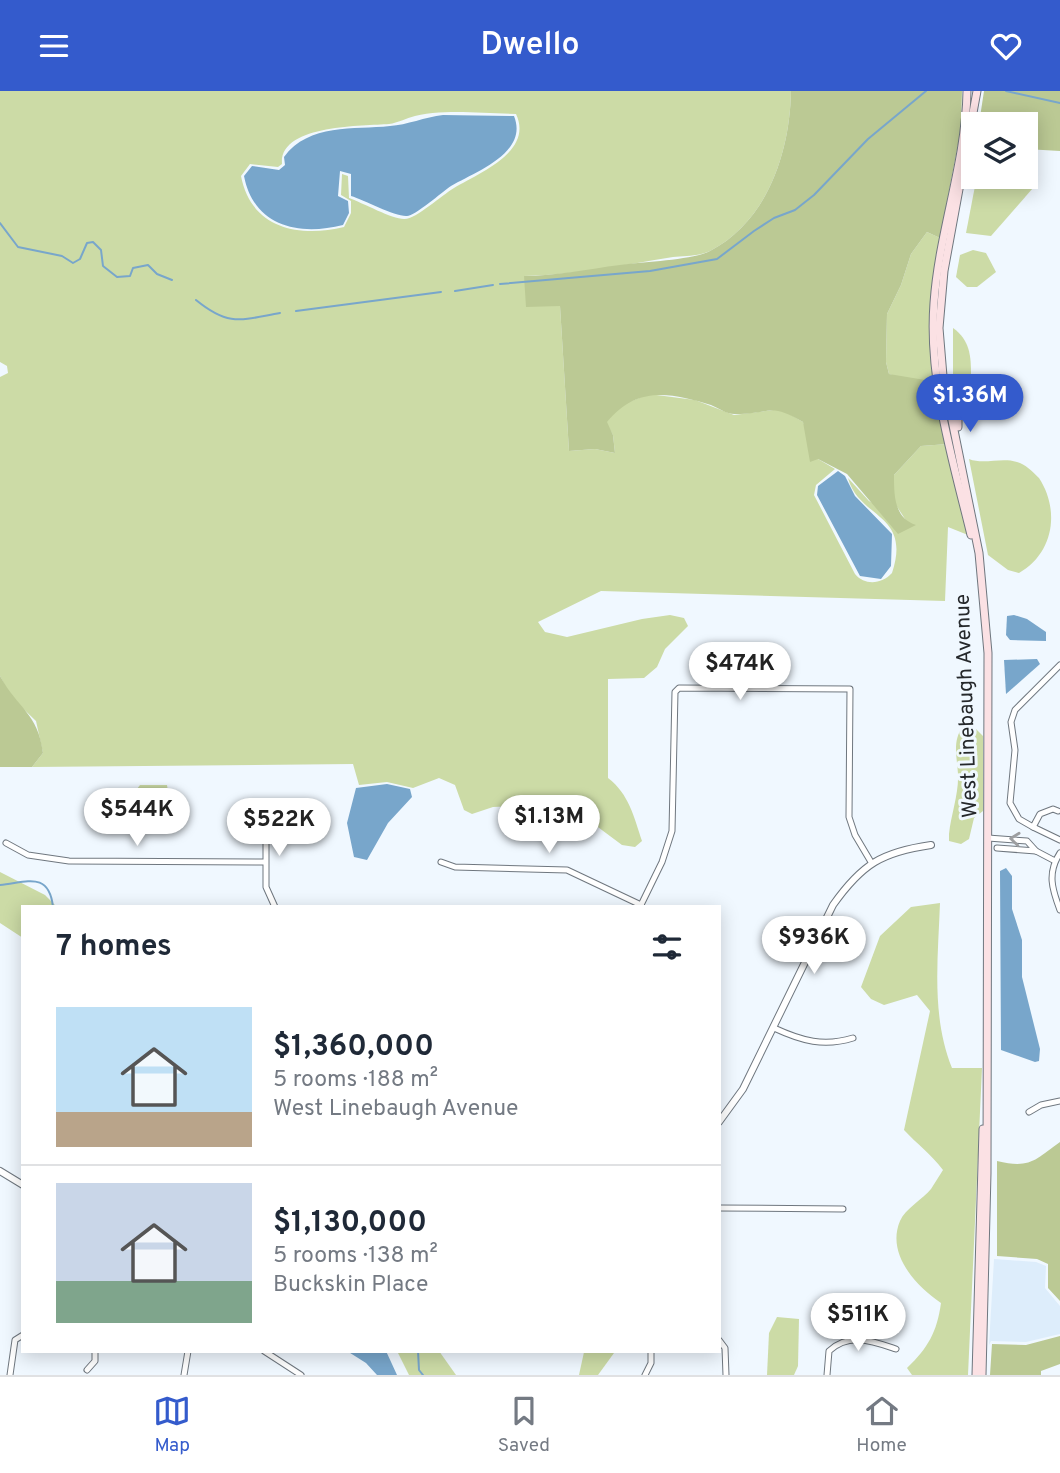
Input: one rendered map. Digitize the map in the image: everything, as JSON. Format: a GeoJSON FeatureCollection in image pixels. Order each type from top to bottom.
{"type":"FeatureCollection","features":[{"type":"Feature","properties":{"kind":"main road"},"geometry":{"type":"LineString","coordinates":[[967,91],[963,137],[939,265],[934,311],[934,346],[979,563]]}},
{"type":"Feature","properties":{"kind":"main road","name":"West Linebaugh Avenue"},"geometry":{"type":"LineString","coordinates":[[975,91],[976,101],[940,300],[946,406],[962,466],[979,563],[988,653],[986,1065],[981,1308],[976,1375]]}},
{"type":"Feature","properties":{"kind":"main road"},"geometry":{"type":"LineString","coordinates":[[946,406],[959,466],[964,477]]}},
{"type":"Feature","properties":{"kind":"main road"},"geometry":{"type":"LineString","coordinates":[[962,466],[957,419],[965,410]]}},
{"type":"Feature","properties":{"kind":"main road"},"geometry":{"type":"LineString","coordinates":[[988,862],[998,848]]}},
{"type":"Feature","properties":{"kind":"main road","name":"West Linebaugh Avenue"},"geometry":{"type":"LineString","coordinates":[[981,1308],[982,1375]]}},
{"type":"Feature","properties":{"kind":"street"},"geometry":{"type":"LineString","coordinates":[[1060,665],[1016,710],[1012,722],[1015,750],[1010,803],[1019,819],[1060,840]]}},
{"type":"Feature","properties":{"kind":"street"},"geometry":{"type":"LineString","coordinates":[[641,905],[663,862],[672,831],[676,692],[680,688],[850,689],[849,817],[855,835],[871,862]]}},
{"type":"Feature","properties":{"kind":"street"},"geometry":{"type":"LineString","coordinates":[[1033,827],[1040,814],[1053,809],[1058,811]]}},
{"type":"Feature","properties":{"kind":"street"},"geometry":{"type":"LineString","coordinates":[[266,813],[266,887],[274,905]]}},
{"type":"Feature","properties":{"kind":"street"},"geometry":{"type":"LineString","coordinates":[[988,838],[1027,841],[1036,851],[1055,861]]}},
{"type":"Feature","properties":{"kind":"street"},"geometry":{"type":"LineString","coordinates":[[6,843],[28,855],[69,862],[265,862]]}},
{"type":"Feature","properties":{"kind":"street"},"geometry":{"type":"LineString","coordinates":[[721,1119],[743,1090],[833,905],[850,881],[871,862],[899,849],[931,845]]}},
{"type":"Feature","properties":{"kind":"street"},"geometry":{"type":"LineString","coordinates":[[998,848],[1036,851]]}},
{"type":"Feature","properties":{"kind":"street"},"geometry":{"type":"LineString","coordinates":[[1060,853],[1055,861],[1052,890],[1060,910]]}},
{"type":"Feature","properties":{"kind":"street"},"geometry":{"type":"LineString","coordinates":[[441,862],[455,867],[567,870],[638,905]]}},
{"type":"Feature","properties":{"kind":"street"},"geometry":{"type":"LineString","coordinates":[[775,1028],[811,1042],[835,1044],[853,1038]]}},
{"type":"Feature","properties":{"kind":"street"},"geometry":{"type":"LineString","coordinates":[[1029,1112],[1041,1105],[1060,1101]]}},
{"type":"Feature","properties":{"kind":"street"},"geometry":{"type":"LineString","coordinates":[[0,1171],[21,1184]]}},
{"type":"Feature","properties":{"kind":"street"},"geometry":{"type":"LineString","coordinates":[[721,1208],[843,1209]]}},
{"type":"Feature","properties":{"kind":"street"},"geometry":{"type":"LineString","coordinates":[[10,1375],[15,1340],[21,1336]]}},
{"type":"Feature","properties":{"kind":"street"},"geometry":{"type":"LineString","coordinates":[[827,1375],[829,1351],[840,1340],[867,1339],[896,1349]]}},
{"type":"Feature","properties":{"kind":"street"},"geometry":{"type":"LineString","coordinates":[[721,1343],[725,1349],[726,1375]]}},
{"type":"Feature","properties":{"kind":"street"},"geometry":{"type":"LineString","coordinates":[[88,1370],[95,1361],[95,1353]]}},
{"type":"Feature","properties":{"kind":"street"},"geometry":{"type":"LineString","coordinates":[[184,1375],[188,1353]]}},
{"type":"Feature","properties":{"kind":"street"},"geometry":{"type":"LineString","coordinates":[[267,1353],[301,1375]]}},
{"type":"Feature","properties":{"kind":"street"},"geometry":{"type":"LineString","coordinates":[[645,1375],[651,1363],[651,1353]]}},
{"type":"Feature","properties":{"kind":"shaded area"},"geometry":{"type":"Polygon","coordinates":[[[994,1259],[1036,1262],[1046,1266],[1045,1288],[1060,1306],[1060,1334],[1026,1342],[991,1341],[989,1345],[994,1259]]]}},
{"type":"Feature","properties":{"kind":"green space"},"geometry":{"type":"Polygon","coordinates":[[[0,91],[791,91],[786,137],[772,182],[747,222],[730,238],[710,251],[697,255],[580,272],[524,276],[560,306],[569,451],[595,449],[615,453],[613,435],[606,422],[619,406],[649,394],[695,400],[734,415],[781,409],[803,422],[818,459],[835,469],[816,485],[814,495],[855,574],[868,582],[874,582],[892,573],[896,553],[895,539],[882,518],[862,502],[848,478],[869,501],[907,522],[894,502],[894,475],[921,446],[948,444],[968,535],[948,527],[945,601],[601,591],[538,622],[545,632],[567,637],[670,615],[684,618],[688,626],[665,649],[657,667],[644,678],[608,679],[608,778],[621,791],[633,815],[642,841],[635,847],[622,845],[567,804],[493,807],[472,814],[464,810],[455,785],[439,778],[413,788],[387,782],[359,785],[353,764],[32,767],[43,753],[36,721],[11,697],[0,676],[0,377],[8,373],[7,366],[0,362],[0,91]],[[433,113],[396,123],[325,130],[294,141],[285,151],[282,164],[278,167],[250,164],[241,176],[246,194],[266,218],[294,229],[310,231],[344,227],[351,213],[351,201],[341,195],[342,174],[348,176],[349,198],[392,216],[409,218],[501,160],[517,139],[519,127],[516,114],[433,113]]]}},
{"type":"Feature","properties":{"kind":"green space"},"geometry":{"type":"Polygon","coordinates":[[[791,91],[962,91],[961,129],[940,238],[927,232],[911,254],[901,285],[887,314],[886,362],[889,374],[931,381],[936,389],[948,444],[921,446],[894,475],[895,498],[899,511],[909,522],[916,525],[898,534],[847,474],[818,459],[810,462],[803,422],[783,412],[733,414],[682,397],[642,397],[618,410],[607,422],[613,435],[615,453],[595,449],[569,451],[560,306],[526,307],[524,276],[692,257],[710,251],[730,238],[747,222],[772,182],[780,160],[790,114],[791,91]]]}},
{"type":"Feature","properties":{"kind":"green space"},"geometry":{"type":"Polygon","coordinates":[[[984,91],[1060,91],[1060,151],[1038,150],[1038,112],[981,112],[984,91]]]}},
{"type":"Feature","properties":{"kind":"green space"},"geometry":{"type":"Polygon","coordinates":[[[974,189],[1032,189],[991,236],[966,233],[974,189]]]}},
{"type":"Feature","properties":{"kind":"green space"},"geometry":{"type":"Polygon","coordinates":[[[927,232],[940,238],[930,310],[936,389],[889,374],[886,362],[887,314],[901,285],[911,254],[927,232]]]}},
{"type":"Feature","properties":{"kind":"green space"},"geometry":{"type":"Polygon","coordinates":[[[973,250],[986,253],[996,272],[977,287],[967,287],[956,277],[960,255],[973,250]]]}},
{"type":"Feature","properties":{"kind":"green space"},"geometry":{"type":"Polygon","coordinates":[[[953,328],[963,338],[968,349],[971,375],[953,380],[953,328]]]}},
{"type":"Feature","properties":{"kind":"green space"},"geometry":{"type":"Polygon","coordinates":[[[969,459],[1020,463],[1039,478],[1046,490],[1051,517],[1046,543],[1031,564],[1019,573],[1008,570],[988,555],[969,459]]]}},
{"type":"Feature","properties":{"kind":"green space"},"geometry":{"type":"Polygon","coordinates":[[[0,676],[37,729],[43,753],[32,767],[0,767],[0,676]]]}},
{"type":"Feature","properties":{"kind":"green space"},"geometry":{"type":"Polygon","coordinates":[[[963,726],[976,729],[983,736],[983,811],[974,818],[969,839],[961,844],[949,841],[949,834],[958,781],[956,743],[963,726]]]}},
{"type":"Feature","properties":{"kind":"green space"},"geometry":{"type":"Polygon","coordinates":[[[140,785],[167,785],[169,798],[167,801],[140,801],[137,789],[140,785]]]}},
{"type":"Feature","properties":{"kind":"green space"},"geometry":{"type":"Polygon","coordinates":[[[0,872],[45,895],[55,905],[21,905],[21,937],[0,923],[0,872]]]}},
{"type":"Feature","properties":{"kind":"green space"},"geometry":{"type":"Polygon","coordinates":[[[940,903],[937,987],[945,1048],[952,1068],[982,1068],[968,1375],[912,1375],[907,1368],[930,1339],[941,1303],[913,1278],[900,1257],[897,1245],[897,1233],[902,1217],[931,1189],[943,1170],[904,1130],[930,1011],[917,995],[884,1005],[871,999],[861,987],[880,936],[911,907],[940,903]]]}},
{"type":"Feature","properties":{"kind":"green space"},"geometry":{"type":"Polygon","coordinates":[[[1060,1142],[1060,1301],[1048,1288],[1048,1264],[1037,1259],[997,1256],[997,1161],[1017,1164],[1032,1161],[1060,1142]]]}},
{"type":"Feature","properties":{"kind":"green space"},"geometry":{"type":"Polygon","coordinates":[[[777,1317],[799,1319],[798,1366],[794,1375],[767,1375],[769,1333],[777,1317]]]}},
{"type":"Feature","properties":{"kind":"green space"},"geometry":{"type":"Polygon","coordinates":[[[1060,1336],[1060,1364],[1041,1371],[1041,1375],[990,1375],[992,1344],[1026,1345],[1060,1336]]]}},
{"type":"Feature","properties":{"kind":"green space"},"geometry":{"type":"Polygon","coordinates":[[[398,1353],[440,1353],[456,1375],[409,1375],[398,1353]]]}},
{"type":"Feature","properties":{"kind":"green space"},"geometry":{"type":"Polygon","coordinates":[[[584,1353],[614,1353],[598,1375],[579,1375],[584,1353]]]}},
{"type":"Feature","properties":{"kind":"water"},"geometry":{"type":"Polygon","coordinates":[[[443,115],[514,116],[517,129],[514,141],[497,160],[451,186],[411,215],[395,214],[351,196],[351,174],[340,171],[338,196],[348,201],[349,213],[343,225],[310,229],[281,224],[268,217],[249,193],[244,176],[252,166],[279,170],[285,165],[284,157],[306,138],[333,130],[396,125],[443,115]]]}},
{"type":"Feature","properties":{"kind":"water"},"geometry":{"type":"Polygon","coordinates":[[[838,471],[845,476],[855,496],[892,534],[891,566],[881,579],[860,576],[817,495],[818,486],[838,471]]]}},
{"type":"Feature","properties":{"kind":"water"},"geometry":{"type":"Polygon","coordinates":[[[1007,616],[1027,619],[1046,632],[1046,641],[1010,640],[1006,635],[1007,616]]]}},
{"type":"Feature","properties":{"kind":"water"},"geometry":{"type":"Polygon","coordinates":[[[1037,659],[1040,664],[1006,694],[1004,660],[1037,659]]]}},
{"type":"Feature","properties":{"kind":"water"},"geometry":{"type":"Polygon","coordinates":[[[387,784],[410,789],[412,797],[388,823],[367,860],[354,857],[347,823],[356,788],[387,784]]]}},
{"type":"Feature","properties":{"kind":"water"},"geometry":{"type":"Polygon","coordinates":[[[1006,868],[1012,876],[1012,909],[1022,940],[1022,977],[1040,1049],[1039,1061],[1035,1062],[1001,1050],[1000,871],[1006,868]]]}},
{"type":"Feature","properties":{"kind":"water"},"geometry":{"type":"Polygon","coordinates":[[[350,1353],[387,1353],[397,1375],[377,1375],[366,1363],[350,1353]]]}},
{"type":"Feature","properties":{"kind":"waterway"},"geometry":{"type":"LineString","coordinates":[[500,284],[650,271],[717,259],[754,231],[774,218],[795,210],[814,195],[868,139],[926,91]]}},
{"type":"Feature","properties":{"kind":"waterway"},"geometry":{"type":"LineString","coordinates":[[1006,91],[1060,103]]}},
{"type":"Feature","properties":{"kind":"waterway"},"geometry":{"type":"LineString","coordinates":[[0,223],[18,247],[62,256],[73,263],[80,259],[87,243],[93,242],[101,250],[103,266],[117,277],[130,276],[133,268],[148,265],[157,274],[172,280]]}},
{"type":"Feature","properties":{"kind":"waterway"},"geometry":{"type":"LineString","coordinates":[[455,291],[493,285]]}},
{"type":"Feature","properties":{"kind":"waterway"},"geometry":{"type":"LineString","coordinates":[[296,311],[441,292]]}},
{"type":"Feature","properties":{"kind":"waterway"},"geometry":{"type":"LineString","coordinates":[[196,300],[207,309],[227,318],[245,319],[280,313]]}},
{"type":"Feature","properties":{"kind":"waterway"},"geometry":{"type":"LineString","coordinates":[[0,885],[27,881],[41,883],[51,895],[53,905]]}},
{"type":"Feature","properties":{"kind":"waterway"},"geometry":{"type":"LineString","coordinates":[[418,1353],[419,1370],[423,1375]]}}]}
